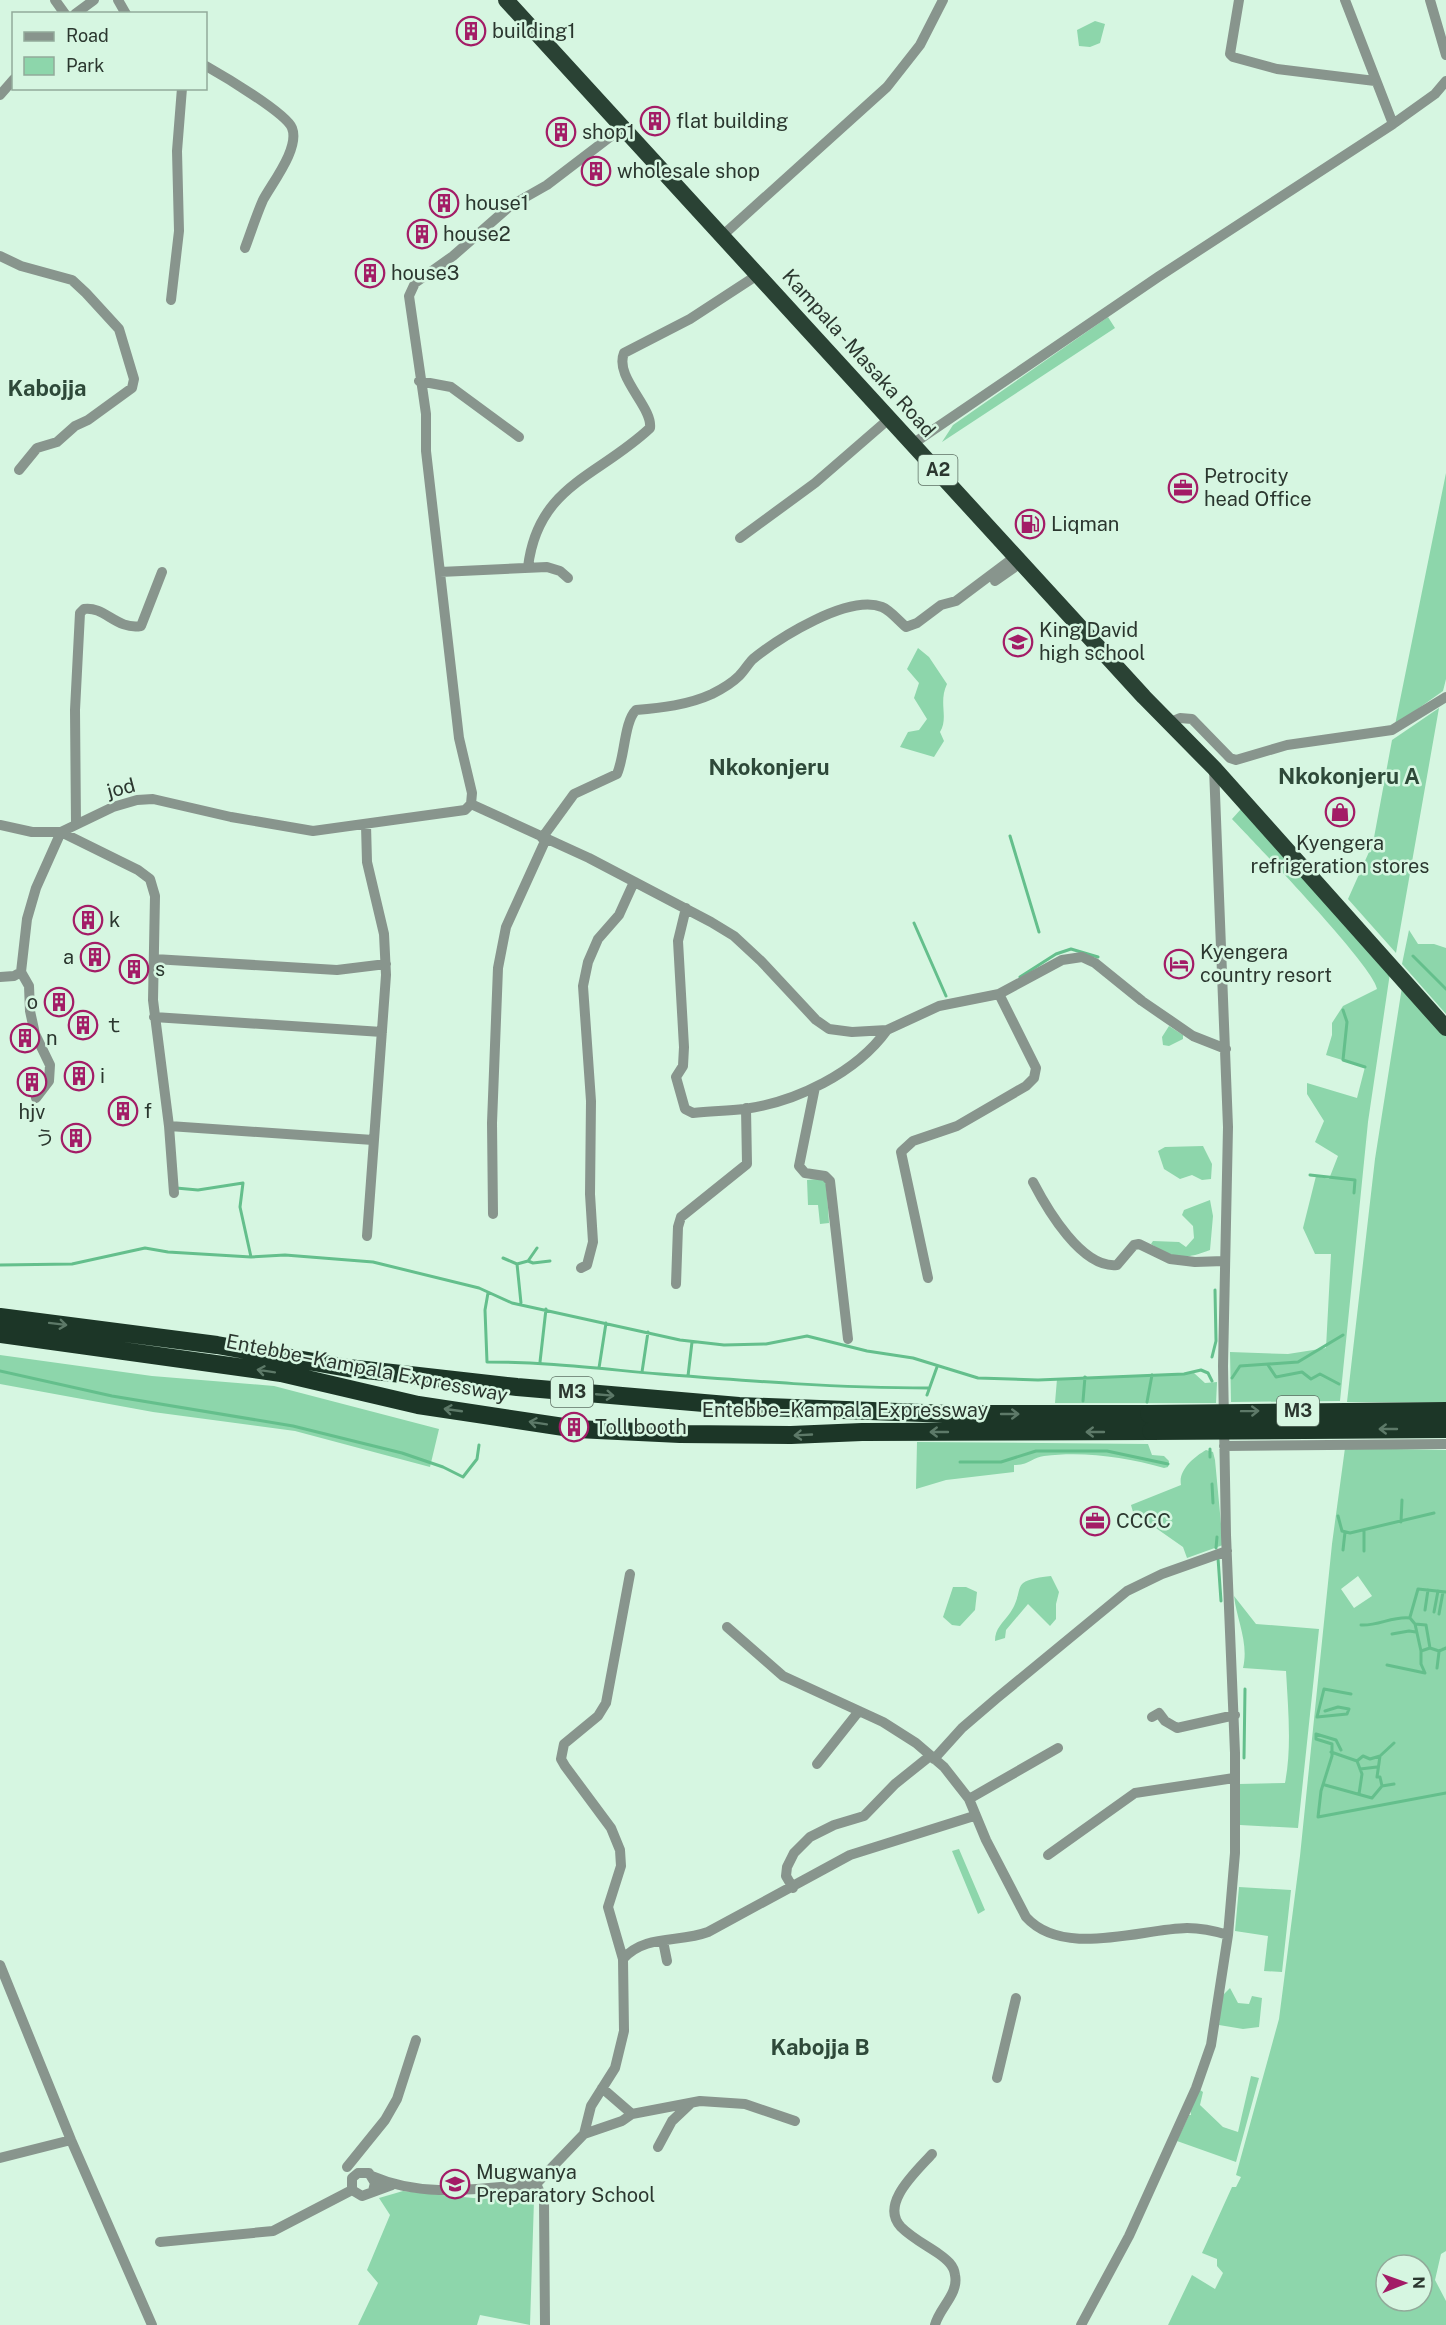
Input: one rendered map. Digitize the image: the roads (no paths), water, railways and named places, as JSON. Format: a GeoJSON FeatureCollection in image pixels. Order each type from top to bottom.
{"type":"FeatureCollection","features":[{"type":"Feature","properties":{"kind":"highway","name":"Kampala - Masaka Road"},"geometry":{"type":"LineString","coordinates":[[506,0],[914,442],[1168,723],[1214,768],[1407,981],[1446,1028]]}},
{"type":"Feature","properties":{"kind":"highway","name":"Entebbe–Kampala Expressway"},"geometry":{"type":"LineString","coordinates":[[0,1317],[217,1345],[359,1369],[517,1387],[739,1406],[1150,1423],[1446,1429]]}},
{"type":"Feature","properties":{"kind":"highway","name":"Entebbe–Kampala Expressway"},"geometry":{"type":"LineString","coordinates":[[0,1334],[281,1373],[418,1405],[577,1429],[680,1434],[791,1435],[1446,1411]]}},
{"type":"Feature","properties":{"kind":"street"},"geometry":{"type":"LineString","coordinates":[[78,12],[94,0]]}},
{"type":"Feature","properties":{"kind":"street"},"geometry":{"type":"LineString","coordinates":[[722,236],[887,87],[920,45],[942,0]]}},
{"type":"Feature","properties":{"kind":"street"},"geometry":{"type":"LineString","coordinates":[[1239,0],[1230,54],[1233,57],[1277,69],[1375,81]]}},
{"type":"Feature","properties":{"kind":"street"},"geometry":{"type":"LineString","coordinates":[[1345,0],[1375,81],[1394,124]]}},
{"type":"Feature","properties":{"kind":"street"},"geometry":{"type":"LineString","coordinates":[[1430,0],[1446,55]]}},
{"type":"Feature","properties":{"kind":"street"},"geometry":{"type":"LineString","coordinates":[[207,67],[265,104],[292,127],[293,137],[284,164],[264,200],[245,248]]}},
{"type":"Feature","properties":{"kind":"street"},"geometry":{"type":"LineString","coordinates":[[0,95],[12,81]]}},
{"type":"Feature","properties":{"kind":"street"},"geometry":{"type":"LineString","coordinates":[[914,442],[1158,277],[1394,124],[1435,94],[1446,81]]}},
{"type":"Feature","properties":{"kind":"street"},"geometry":{"type":"LineString","coordinates":[[171,300],[179,231],[177,152],[182,90]]}},
{"type":"Feature","properties":{"kind":"street"},"geometry":{"type":"LineString","coordinates":[[624,127],[560,176],[510,206],[453,256],[415,283],[409,296],[419,381],[426,414],[426,451],[459,738],[472,793],[471,804],[686,908],[734,936],[761,960],[816,1020],[830,1029],[852,1032],[887,1030],[939,1006],[999,994],[1056,963],[1082,957],[1095,963],[1142,1001],[1193,1036],[1226,1049]]}},
{"type":"Feature","properties":{"kind":"street"},"geometry":{"type":"LineString","coordinates":[[0,256],[21,266],[72,280],[119,329],[134,379],[132,388],[88,420],[75,426],[57,442],[37,448],[19,470]]}},
{"type":"Feature","properties":{"kind":"street"},"geometry":{"type":"LineString","coordinates":[[528,567],[534,535],[552,504],[650,428],[649,416],[631,384],[623,362],[624,353],[685,322],[759,274]]}},
{"type":"Feature","properties":{"kind":"street"},"geometry":{"type":"LineString","coordinates":[[419,381],[451,387],[519,437]]}},
{"type":"Feature","properties":{"kind":"street"},"geometry":{"type":"LineString","coordinates":[[740,538],[815,483],[890,418]]}},
{"type":"Feature","properties":{"kind":"street"},"geometry":{"type":"LineString","coordinates":[[811,629],[845,612],[881,610],[906,632],[912,631],[950,605],[960,606],[1019,559]]}},
{"type":"Feature","properties":{"kind":"street"},"geometry":{"type":"LineString","coordinates":[[493,1214],[492,1123],[498,968],[506,927],[544,838],[574,794],[617,774],[623,759],[630,716],[636,710],[668,708],[711,694],[738,678],[752,660],[781,639],[811,621],[848,608],[868,605],[883,607],[906,627],[917,623],[941,605],[956,601],[1019,559]]}},
{"type":"Feature","properties":{"kind":"street"},"geometry":{"type":"LineString","coordinates":[[440,572],[528,567],[552,568],[568,578]]}},
{"type":"Feature","properties":{"kind":"street"},"geometry":{"type":"LineString","coordinates":[[76,824],[75,710],[80,613],[84,609],[96,609],[110,619],[129,627],[141,626],[162,572]]}},
{"type":"Feature","properties":{"kind":"street"},"geometry":{"type":"LineString","coordinates":[[1168,723],[1180,718],[1192,719],[1230,758],[1236,760],[1287,745],[1392,730],[1446,697]]}},
{"type":"Feature","properties":{"kind":"street"},"geometry":{"type":"LineString","coordinates":[[1081,2325],[1129,2236],[1196,2088],[1211,2045],[1228,1935],[1235,1852],[1235,1715],[1224,1446],[1224,1261],[1228,1161],[1226,1049],[1214,768]]}},
{"type":"Feature","properties":{"kind":"street","name":"jod"},"geometry":{"type":"LineString","coordinates":[[62,832],[112,807],[137,800],[153,799],[295,830],[313,831],[465,810],[471,804]]}},
{"type":"Feature","properties":{"kind":"street"},"geometry":{"type":"LineString","coordinates":[[0,825],[32,832],[62,832],[138,870],[150,879],[155,896],[154,1017],[169,1126],[174,1193]]}},
{"type":"Feature","properties":{"kind":"street"},"geometry":{"type":"LineString","coordinates":[[366,825],[367,862],[381,915],[386,964],[367,1236]]}},
{"type":"Feature","properties":{"kind":"street"},"geometry":{"type":"LineString","coordinates":[[36,1098],[49,1082],[50,1065],[35,1034],[30,1011],[29,986],[21,972],[27,919],[39,881],[62,832]]}},
{"type":"Feature","properties":{"kind":"street"},"geometry":{"type":"LineString","coordinates":[[581,1268],[587,1265],[593,1242],[590,1194],[591,1101],[583,986],[588,962],[598,939],[619,915],[634,882]]}},
{"type":"Feature","properties":{"kind":"street"},"geometry":{"type":"LineString","coordinates":[[686,908],[678,941],[683,1066],[676,1081],[685,1109],[693,1113],[746,1108],[803,1093],[872,1049],[887,1030]]}},
{"type":"Feature","properties":{"kind":"street"},"geometry":{"type":"LineString","coordinates":[[154,959],[327,969],[386,964]]}},
{"type":"Feature","properties":{"kind":"street"},"geometry":{"type":"LineString","coordinates":[[0,977],[14,976],[21,972]]}},
{"type":"Feature","properties":{"kind":"street"},"geometry":{"type":"LineString","coordinates":[[928,1278],[901,1152],[913,1141],[957,1126],[1026,1086],[1035,1078],[1036,1068],[999,994]]}},
{"type":"Feature","properties":{"kind":"street"},"geometry":{"type":"LineString","coordinates":[[154,1017],[382,1032]]}},
{"type":"Feature","properties":{"kind":"street"},"geometry":{"type":"LineString","coordinates":[[815,1087],[800,1166],[805,1173],[825,1176],[830,1180],[848,1339]]}},
{"type":"Feature","properties":{"kind":"street"},"geometry":{"type":"LineString","coordinates":[[676,1284],[678,1227],[681,1217],[747,1164],[746,1108]]}},
{"type":"Feature","properties":{"kind":"street"},"geometry":{"type":"LineString","coordinates":[[169,1126],[373,1140]]}},
{"type":"Feature","properties":{"kind":"street"},"geometry":{"type":"LineString","coordinates":[[1033,1182],[1042,1199],[1080,1250],[1109,1265],[1117,1265],[1134,1245],[1139,1244],[1170,1259],[1195,1262],[1224,1261]]}},
{"type":"Feature","properties":{"kind":"street"},"geometry":{"type":"LineString","coordinates":[[1224,1446],[1446,1444]]}},
{"type":"Feature","properties":{"kind":"street"},"geometry":{"type":"LineString","coordinates":[[793,1888],[786,1876],[788,1867],[794,1853],[810,1837],[834,1825],[864,1815],[895,1784],[932,1758],[988,1706],[1127,1591],[1162,1574],[1227,1551]]}},
{"type":"Feature","properties":{"kind":"street"},"geometry":{"type":"LineString","coordinates":[[584,2134],[591,2106],[621,2054],[625,2003],[623,1959],[608,1907],[621,1866],[620,1850],[610,1828],[565,1766],[561,1751],[564,1744],[598,1716],[606,1703],[630,1574]]}},
{"type":"Feature","properties":{"kind":"street"},"geometry":{"type":"LineString","coordinates":[[727,1627],[783,1676],[902,1733],[932,1758],[960,1785],[1026,1917],[1045,1932],[1105,1938],[1188,1928],[1228,1935]]}},
{"type":"Feature","properties":{"kind":"street"},"geometry":{"type":"LineString","coordinates":[[818,1764],[859,1711]]}},
{"type":"Feature","properties":{"kind":"street"},"geometry":{"type":"LineString","coordinates":[[1152,1717],[1159,1713],[1165,1721],[1178,1728],[1235,1715]]}},
{"type":"Feature","properties":{"kind":"street"},"geometry":{"type":"LineString","coordinates":[[969,1799],[1058,1748]]}},
{"type":"Feature","properties":{"kind":"street"},"geometry":{"type":"LineString","coordinates":[[1047,1855],[1135,1793],[1234,1778]]}},
{"type":"Feature","properties":{"kind":"street"},"geometry":{"type":"LineString","coordinates":[[623,1959],[645,1943],[686,1939],[708,1932],[793,1888],[850,1855],[974,1816]]}},
{"type":"Feature","properties":{"kind":"street"},"geometry":{"type":"LineString","coordinates":[[663,1941],[667,1961]]}},
{"type":"Feature","properties":{"kind":"street"},"geometry":{"type":"LineString","coordinates":[[0,1965],[71,2140],[152,2325]]}},
{"type":"Feature","properties":{"kind":"street"},"geometry":{"type":"LineString","coordinates":[[998,2078],[1016,1998]]}},
{"type":"Feature","properties":{"kind":"street"},"geometry":{"type":"LineString","coordinates":[[347,2167],[385,2120],[398,2099],[416,2040]]}},
{"type":"Feature","properties":{"kind":"street"},"geometry":{"type":"LineString","coordinates":[[602,2088],[632,2114]]}},
{"type":"Feature","properties":{"kind":"street"},"geometry":{"type":"LineString","coordinates":[[352,2190],[351,2182],[355,2175],[362,2172],[392,2185],[462,2192],[479,2188],[536,2184],[584,2134],[622,2121],[632,2114],[690,2103],[718,2101],[745,2104],[795,2121]]}},
{"type":"Feature","properties":{"kind":"street"},"geometry":{"type":"LineString","coordinates":[[657,2147],[672,2121],[690,2103]]}},
{"type":"Feature","properties":{"kind":"street"},"geometry":{"type":"LineString","coordinates":[[0,2158],[71,2140]]}},
{"type":"Feature","properties":{"kind":"street"},"geometry":{"type":"LineString","coordinates":[[932,2154],[897,2198],[894,2212],[899,2225],[944,2257],[954,2270],[955,2284],[935,2325]]}},
{"type":"Feature","properties":{"kind":"street"},"geometry":{"type":"LineString","coordinates":[[372,2176],[375,2183],[373,2191]]}},
{"type":"Feature","properties":{"kind":"street"},"geometry":{"type":"LineString","coordinates":[[536,2184],[544,2201],[544,2325]]}},
{"type":"Feature","properties":{"kind":"street"},"geometry":{"type":"LineString","coordinates":[[352,2190],[362,2196],[392,2185]]}},
{"type":"Feature","properties":{"kind":"street"},"geometry":{"type":"LineString","coordinates":[[160,2242],[273,2231],[352,2190]]}},
{"type":"Feature","properties":{"kind":"waterway"},"geometry":{"type":"LineString","coordinates":[[1010,836],[1039,932]]}},
{"type":"Feature","properties":{"kind":"waterway"},"geometry":{"type":"LineString","coordinates":[[914,923],[946,996]]}},
{"type":"Feature","properties":{"kind":"waterway"},"geometry":{"type":"LineString","coordinates":[[1020,977],[1056,954],[1071,949],[1098,957]]}},
{"type":"Feature","properties":{"kind":"waterway"},"geometry":{"type":"LineString","coordinates":[[1413,956],[1446,989]]}},
{"type":"Feature","properties":{"kind":"waterway"},"geometry":{"type":"LineString","coordinates":[[1343,1010],[1347,1022],[1343,1060],[1365,1067]]}},
{"type":"Feature","properties":{"kind":"waterway"},"geometry":{"type":"LineString","coordinates":[[1310,1175],[1355,1180],[1354,1193]]}},
{"type":"Feature","properties":{"kind":"waterway"},"geometry":{"type":"LineString","coordinates":[[176,1188],[198,1190],[243,1183],[240,1207],[251,1257]]}},
{"type":"Feature","properties":{"kind":"waterway"},"geometry":{"type":"LineString","coordinates":[[0,1265],[72,1264],[145,1248],[168,1252],[251,1257],[285,1255],[373,1262],[479,1288],[512,1303],[680,1340],[724,1345],[766,1344],[807,1336],[867,1351],[913,1358],[978,1378],[1038,1380],[1184,1374],[1201,1370],[1208,1373],[1212,1381]]}},
{"type":"Feature","properties":{"kind":"waterway"},"geometry":{"type":"LineString","coordinates":[[528,1261],[537,1248]]}},
{"type":"Feature","properties":{"kind":"waterway"},"geometry":{"type":"LineString","coordinates":[[503,1258],[517,1264]]}},
{"type":"Feature","properties":{"kind":"waterway"},"geometry":{"type":"LineString","coordinates":[[521,1303],[517,1264],[528,1261],[533,1263],[550,1261]]}},
{"type":"Feature","properties":{"kind":"waterway"},"geometry":{"type":"LineString","coordinates":[[1212,1357],[1216,1341],[1215,1290]]}},
{"type":"Feature","properties":{"kind":"waterway"},"geometry":{"type":"LineString","coordinates":[[488,1293],[485,1310],[487,1362],[552,1364],[794,1384],[928,1388]]}},
{"type":"Feature","properties":{"kind":"waterway"},"geometry":{"type":"LineString","coordinates":[[540,1362],[546,1309]]}},
{"type":"Feature","properties":{"kind":"waterway"},"geometry":{"type":"LineString","coordinates":[[599,1368],[606,1323]]}},
{"type":"Feature","properties":{"kind":"waterway"},"geometry":{"type":"LineString","coordinates":[[642,1372],[648,1332]]}},
{"type":"Feature","properties":{"kind":"waterway"},"geometry":{"type":"LineString","coordinates":[[1232,1378],[1240,1366],[1298,1362],[1343,1335]]}},
{"type":"Feature","properties":{"kind":"waterway"},"geometry":{"type":"LineString","coordinates":[[688,1376],[692,1342]]}},
{"type":"Feature","properties":{"kind":"waterway"},"geometry":{"type":"LineString","coordinates":[[1268,1365],[1276,1377],[1302,1372],[1311,1379],[1320,1374],[1339,1384]]}},
{"type":"Feature","properties":{"kind":"waterway"},"geometry":{"type":"LineString","coordinates":[[927,1395],[937,1367]]}},
{"type":"Feature","properties":{"kind":"waterway"},"geometry":{"type":"LineString","coordinates":[[0,1371],[112,1396],[293,1426],[402,1453],[443,1467],[463,1477],[477,1459],[479,1445]]}},
{"type":"Feature","properties":{"kind":"waterway"},"geometry":{"type":"LineString","coordinates":[[1147,1402],[1152,1375]]}},
{"type":"Feature","properties":{"kind":"waterway"},"geometry":{"type":"LineString","coordinates":[[1083,1401],[1085,1377]]}},
{"type":"Feature","properties":{"kind":"waterway"},"geometry":{"type":"LineString","coordinates":[[1210,1449],[1210,1457]]}},
{"type":"Feature","properties":{"kind":"waterway"},"geometry":{"type":"LineString","coordinates":[[960,1462],[1001,1462],[1036,1451],[1107,1451],[1168,1464]]}},
{"type":"Feature","properties":{"kind":"waterway"},"geometry":{"type":"LineString","coordinates":[[1212,1484],[1213,1503]]}},
{"type":"Feature","properties":{"kind":"waterway"},"geometry":{"type":"LineString","coordinates":[[1401,1522],[1402,1500]]}},
{"type":"Feature","properties":{"kind":"waterway"},"geometry":{"type":"LineString","coordinates":[[1338,1516],[1342,1531],[1350,1533],[1434,1513]]}},
{"type":"Feature","properties":{"kind":"waterway"},"geometry":{"type":"LineString","coordinates":[[1364,1530],[1364,1551]]}},
{"type":"Feature","properties":{"kind":"waterway"},"geometry":{"type":"LineString","coordinates":[[1343,1550],[1345,1532]]}},
{"type":"Feature","properties":{"kind":"waterway"},"geometry":{"type":"LineString","coordinates":[[1216,1548],[1217,1537]]}},
{"type":"Feature","properties":{"kind":"waterway"},"geometry":{"type":"LineString","coordinates":[[1218,1558],[1221,1601]]}},
{"type":"Feature","properties":{"kind":"waterway"},"geometry":{"type":"LineString","coordinates":[[1410,1617],[1418,1589],[1446,1592]]}},
{"type":"Feature","properties":{"kind":"waterway"},"geometry":{"type":"LineString","coordinates":[[1425,1610],[1428,1590]]}},
{"type":"Feature","properties":{"kind":"waterway"},"geometry":{"type":"LineString","coordinates":[[1434,1612],[1438,1591]]}},
{"type":"Feature","properties":{"kind":"waterway"},"geometry":{"type":"LineString","coordinates":[[1439,1614],[1443,1592]]}},
{"type":"Feature","properties":{"kind":"waterway"},"geometry":{"type":"LineString","coordinates":[[1361,1625],[1397,1618],[1410,1618],[1415,1624],[1426,1625],[1430,1648],[1439,1651],[1446,1648]]}},
{"type":"Feature","properties":{"kind":"waterway"},"geometry":{"type":"LineString","coordinates":[[1415,1624],[1421,1651],[1430,1648]]}},
{"type":"Feature","properties":{"kind":"waterway"},"geometry":{"type":"LineString","coordinates":[[1392,1634],[1416,1632]]}},
{"type":"Feature","properties":{"kind":"waterway"},"geometry":{"type":"LineString","coordinates":[[1387,1665],[1425,1673],[1421,1664],[1421,1651]]}},
{"type":"Feature","properties":{"kind":"waterway"},"geometry":{"type":"LineString","coordinates":[[1437,1668],[1439,1652]]}},
{"type":"Feature","properties":{"kind":"waterway"},"geometry":{"type":"LineString","coordinates":[[1244,1758],[1245,1689]]}},
{"type":"Feature","properties":{"kind":"waterway"},"geometry":{"type":"LineString","coordinates":[[1325,1711],[1338,1707],[1349,1709],[1347,1714],[1317,1717],[1324,1689],[1351,1694]]}},
{"type":"Feature","properties":{"kind":"waterway"},"geometry":{"type":"LineString","coordinates":[[1341,1750],[1336,1740],[1316,1734],[1316,1739],[1332,1744],[1332,1756],[1321,1791],[1318,1817],[1446,1793]]}},
{"type":"Feature","properties":{"kind":"waterway"},"geometry":{"type":"LineString","coordinates":[[1357,1761],[1363,1756],[1370,1759],[1380,1756],[1394,1743]]}},
{"type":"Feature","properties":{"kind":"waterway"},"geometry":{"type":"LineString","coordinates":[[1331,1752],[1357,1761],[1362,1774],[1359,1794]]}},
{"type":"Feature","properties":{"kind":"waterway"},"geometry":{"type":"LineString","coordinates":[[1380,1756],[1377,1777],[1380,1777],[1382,1786]]}},
{"type":"Feature","properties":{"kind":"waterway"},"geometry":{"type":"LineString","coordinates":[[1360,1769],[1377,1767]]}},
{"type":"Feature","properties":{"kind":"waterway"},"geometry":{"type":"LineString","coordinates":[[1325,1785],[1372,1798],[1382,1786],[1394,1784]]}},
{"type":"Feature","properties":{"kind":"place","name":"building1"},"geometry":{"type":"Point","coordinates":[471,31]}},
{"type":"Feature","properties":{"kind":"place","name":"flat building"},"geometry":{"type":"Point","coordinates":[655,121]}},
{"type":"Feature","properties":{"kind":"place","name":"shop1"},"geometry":{"type":"Point","coordinates":[561,132]}},
{"type":"Feature","properties":{"kind":"place","name":"wholesale shop"},"geometry":{"type":"Point","coordinates":[596,171]}},
{"type":"Feature","properties":{"kind":"place","name":"house1"},"geometry":{"type":"Point","coordinates":[444,203]}},
{"type":"Feature","properties":{"kind":"place","name":"house2"},"geometry":{"type":"Point","coordinates":[422,234]}},
{"type":"Feature","properties":{"kind":"place","name":"house3"},"geometry":{"type":"Point","coordinates":[370,273]}},
{"type":"Feature","properties":{"kind":"place","name":"Petrocity head Office"},"geometry":{"type":"Point","coordinates":[1183,488]}},
{"type":"Feature","properties":{"kind":"place","name":"Liqman"},"geometry":{"type":"Point","coordinates":[1030,524]}},
{"type":"Feature","properties":{"kind":"place","name":"King David high school"},"geometry":{"type":"Point","coordinates":[1018,642]}},
{"type":"Feature","properties":{"kind":"place","name":"Kyengera refrigeration stores"},"geometry":{"type":"Point","coordinates":[1340,812]}},
{"type":"Feature","properties":{"kind":"place","name":"k"},"geometry":{"type":"Point","coordinates":[88,920]}},
{"type":"Feature","properties":{"kind":"place","name":"a"},"geometry":{"type":"Point","coordinates":[95,957]}},
{"type":"Feature","properties":{"kind":"place","name":"Kyengera country resort"},"geometry":{"type":"Point","coordinates":[1179,964]}},
{"type":"Feature","properties":{"kind":"place","name":"s"},"geometry":{"type":"Point","coordinates":[134,969]}},
{"type":"Feature","properties":{"kind":"place","name":"o"},"geometry":{"type":"Point","coordinates":[59,1002]}},
{"type":"Feature","properties":{"kind":"place","name":"ｔ"},"geometry":{"type":"Point","coordinates":[83,1025]}},
{"type":"Feature","properties":{"kind":"place","name":"n"},"geometry":{"type":"Point","coordinates":[25,1038]}},
{"type":"Feature","properties":{"kind":"place","name":"i"},"geometry":{"type":"Point","coordinates":[79,1076]}},
{"type":"Feature","properties":{"kind":"place","name":"hjv"},"geometry":{"type":"Point","coordinates":[32,1082]}},
{"type":"Feature","properties":{"kind":"place","name":"f"},"geometry":{"type":"Point","coordinates":[123,1111]}},
{"type":"Feature","properties":{"kind":"place","name":"う"},"geometry":{"type":"Point","coordinates":[76,1138]}},
{"type":"Feature","properties":{"kind":"place","name":"Toll booth"},"geometry":{"type":"Point","coordinates":[574,1427]}},
{"type":"Feature","properties":{"kind":"place","name":"CCCC"},"geometry":{"type":"Point","coordinates":[1095,1521]}},
{"type":"Feature","properties":{"kind":"place","name":"Mugwanya Preparatory School"},"geometry":{"type":"Point","coordinates":[455,2184]}},
{"type":"Feature","properties":{"kind":"district","name":"Kabojja"},"geometry":{"type":"Point","coordinates":[47,388]}},
{"type":"Feature","properties":{"kind":"district","name":"Nkokonjeru"},"geometry":{"type":"Point","coordinates":[769,767]}},
{"type":"Feature","properties":{"kind":"district","name":"Nkokonjeru A"},"geometry":{"type":"Point","coordinates":[1349,776]}},
{"type":"Feature","properties":{"kind":"district","name":"Kabojja B"},"geometry":{"type":"Point","coordinates":[820,2047]}}]}
